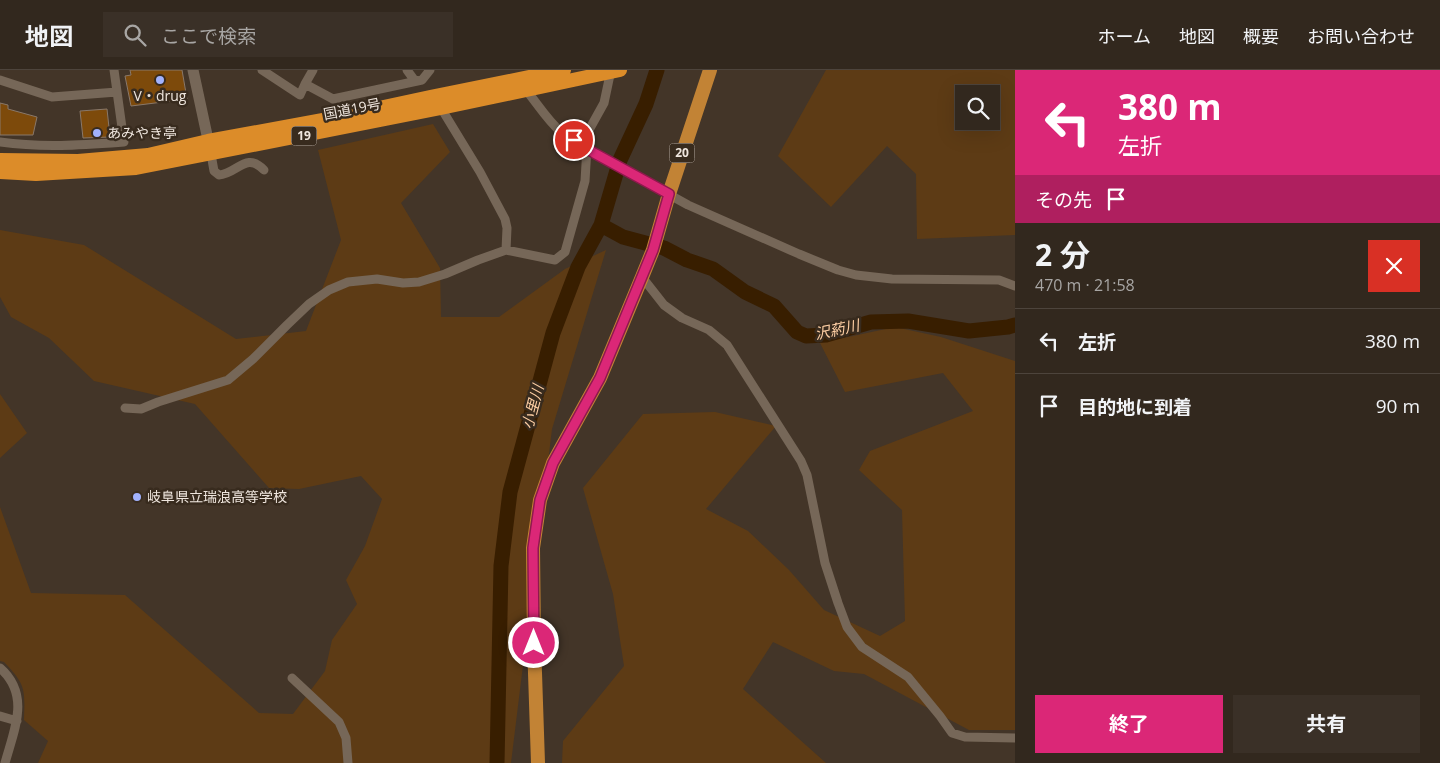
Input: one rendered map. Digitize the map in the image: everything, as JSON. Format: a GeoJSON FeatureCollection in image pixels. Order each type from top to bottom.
{"type":"FeatureCollection","features":[{"type":"Feature","properties":{"kind":"highway","name":"国道19号"},"geometry":{"type":"LineString","coordinates":[[0,172],[36,174],[136,168],[323,120],[564,70]]}},
{"type":"Feature","properties":{"kind":"highway","name":"国道19号"},"geometry":{"type":"LineString","coordinates":[[0,160],[78,161],[210,148],[441,108],[522,80],[620,70]]}},
{"type":"Feature","properties":{"kind":"main road","name":"20"},"geometry":{"type":"LineString","coordinates":[[538,763],[533,548],[540,500],[553,463],[600,378],[642,277],[655,244],[669,194],[710,70]]}},
{"type":"Feature","properties":{"kind":"street"},"geometry":{"type":"LineString","coordinates":[[0,142],[20,145],[74,146],[124,142],[114,70]]}},
{"type":"Feature","properties":{"kind":"street"},"geometry":{"type":"LineString","coordinates":[[193,70],[216,174],[223,175],[249,162],[260,165],[264,170]]}},
{"type":"Feature","properties":{"kind":"street"},"geometry":{"type":"LineString","coordinates":[[262,70],[300,95],[313,70]]}},
{"type":"Feature","properties":{"kind":"street"},"geometry":{"type":"LineString","coordinates":[[407,70],[415,81]]}},
{"type":"Feature","properties":{"kind":"street"},"geometry":{"type":"LineString","coordinates":[[306,84],[333,99],[422,80],[430,70]]}},
{"type":"Feature","properties":{"kind":"street"},"geometry":{"type":"LineString","coordinates":[[125,408],[141,409],[228,380],[253,359],[309,304],[329,290],[348,282],[377,280],[403,283],[419,282],[506,250],[555,260],[565,252],[585,182],[586,147],[589,130],[604,103],[608,72]]}},
{"type":"Feature","properties":{"kind":"street"},"geometry":{"type":"LineString","coordinates":[[0,80],[52,97],[117,92]]}},
{"type":"Feature","properties":{"kind":"street"},"geometry":{"type":"LineString","coordinates":[[522,80],[546,115],[562,132],[594,153],[688,205],[799,254],[856,275],[892,279],[999,280],[1015,286]]}},
{"type":"Feature","properties":{"kind":"street"},"geometry":{"type":"LineString","coordinates":[[441,108],[480,172],[505,219],[507,228],[506,250]]}},
{"type":"Feature","properties":{"kind":"street"},"geometry":{"type":"LineString","coordinates":[[642,277],[664,306],[682,318],[709,330],[728,345],[801,461],[807,475],[825,563],[838,603],[847,627],[862,646],[908,677],[952,733],[965,737],[1015,738]]}},
{"type":"Feature","properties":{"kind":"street"},"geometry":{"type":"LineString","coordinates":[[0,668],[9,678],[18,695],[19,711],[5,763]]}},
{"type":"Feature","properties":{"kind":"street"},"geometry":{"type":"LineString","coordinates":[[292,678],[339,722],[346,738],[348,763]]}},
{"type":"Feature","properties":{"kind":"street"},"geometry":{"type":"LineString","coordinates":[[0,716],[17,721]]}},
{"type":"Feature","properties":{"kind":"shaded area"},"geometry":{"type":"Polygon","coordinates":[[[826,70],[1015,70],[1015,235],[917,239],[916,174],[887,146],[831,207],[778,156],[826,70]]]}},
{"type":"Feature","properties":{"kind":"shaded area"},"geometry":{"type":"Polygon","coordinates":[[[433,124],[450,152],[401,203],[440,268],[441,317],[499,317],[565,269],[606,250],[552,429],[511,763],[38,763],[48,741],[24,720],[23,688],[17,676],[4,662],[0,661],[0,507],[31,593],[125,595],[259,713],[293,714],[325,671],[332,640],[357,604],[346,580],[365,546],[382,499],[361,476],[299,489],[269,488],[195,404],[94,381],[49,338],[11,317],[0,297],[0,230],[84,245],[236,339],[306,331],[341,240],[318,150],[433,124]]]}},
{"type":"Feature","properties":{"kind":"shaded area"},"geometry":{"type":"Polygon","coordinates":[[[895,327],[941,337],[1015,361],[1015,730],[969,730],[864,674],[834,671],[773,642],[743,689],[826,763],[562,763],[563,741],[624,666],[613,594],[583,488],[643,414],[715,412],[776,426],[706,509],[748,531],[789,570],[824,610],[880,636],[905,621],[902,510],[859,470],[870,451],[973,411],[943,373],[845,392],[820,343],[895,327]]]}},
{"type":"Feature","properties":{"kind":"shaded area"},"geometry":{"type":"Polygon","coordinates":[[[0,394],[27,433],[0,458],[0,394]]]}},
{"type":"Feature","properties":{"kind":"building"},"geometry":{"type":"Polygon","coordinates":[[[130,70],[182,70],[187,99],[131,106],[125,76],[131,75],[130,70]]]}},
{"type":"Feature","properties":{"kind":"building"},"geometry":{"type":"Polygon","coordinates":[[[0,103],[8,105],[8,109],[37,117],[33,135],[0,135],[0,103]]]}},
{"type":"Feature","properties":{"kind":"building"},"geometry":{"type":"Polygon","coordinates":[[[107,109],[110,137],[83,138],[80,111],[107,109]]]}},
{"type":"Feature","properties":{"kind":"waterway","name":"小里川"},"geometry":{"type":"LineString","coordinates":[[497,763],[501,566],[510,492],[553,333],[578,267],[601,225],[620,160],[646,104],[657,70]]}},
{"type":"Feature","properties":{"kind":"waterway","name":"沢葯川"},"geometry":{"type":"LineString","coordinates":[[601,225],[623,237],[664,248],[687,260],[713,269],[745,292],[774,306],[797,332],[806,336],[826,335],[871,322],[908,321],[969,331],[1015,325]]}},
{"type":"Feature","properties":{"kind":"place","name":"V・drug"},"geometry":{"type":"Point","coordinates":[160,80]}},
{"type":"Feature","properties":{"kind":"place","name":"あみやき亭"},"geometry":{"type":"Point","coordinates":[97,133]}},
{"type":"Feature","properties":{"kind":"place","name":"岐阜県立瑞浪高等学校"},"geometry":{"type":"Point","coordinates":[137,497]}},
{"type":"Feature","properties":{"kind":"route"},"geometry":{"type":"LineString","coordinates":[[534,643],[533,548],[540,500],[553,463],[600,378],[653,250],[669,194],[574,140]]}}]}
